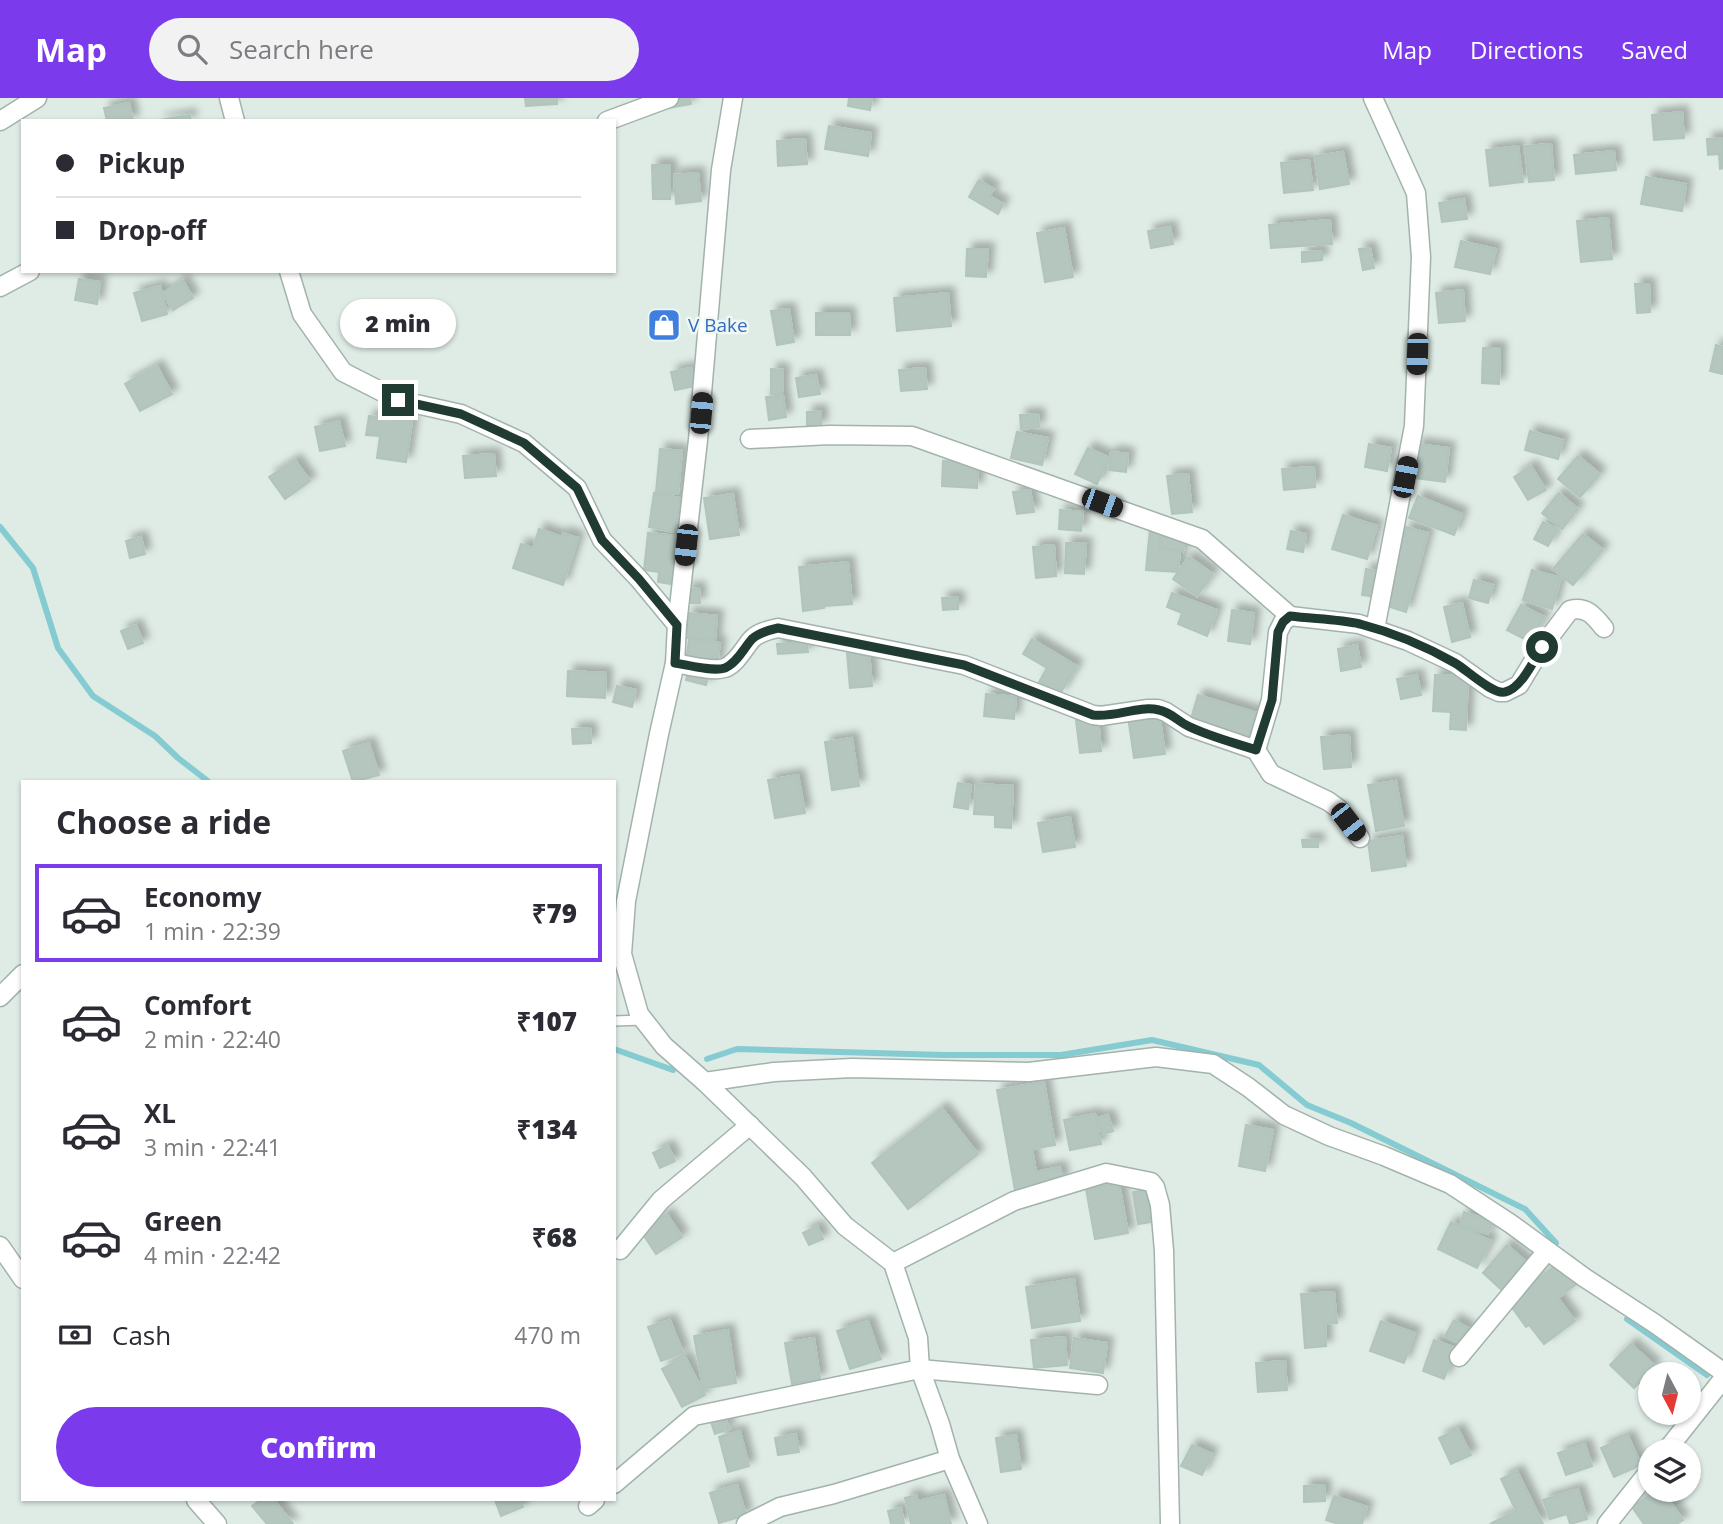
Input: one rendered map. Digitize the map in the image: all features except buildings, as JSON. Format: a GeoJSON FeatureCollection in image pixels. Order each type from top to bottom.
{"type":"FeatureCollection","features":[{"type":"Feature","properties":{"kind":"street"},"geometry":{"type":"LineString","coordinates":[[0,121],[37,98]]}},
{"type":"Feature","properties":{"kind":"street"},"geometry":{"type":"LineString","coordinates":[[229,98],[234,119]]}},
{"type":"Feature","properties":{"kind":"street"},"geometry":{"type":"LineString","coordinates":[[612,119],[669,98]]}},
{"type":"Feature","properties":{"kind":"street"},"geometry":{"type":"LineString","coordinates":[[733,98],[721,170],[698,440],[675,663],[626,901],[622,954],[639,1014],[664,1046],[803,1177],[845,1226],[893,1263],[918,1338],[920,1369],[950,1459],[978,1524]]}},
{"type":"Feature","properties":{"kind":"street"},"geometry":{"type":"LineString","coordinates":[[1373,98],[1416,192],[1421,257],[1414,426],[1375,629]]}},
{"type":"Feature","properties":{"kind":"street"},"geometry":{"type":"LineString","coordinates":[[0,287],[26,273]]}},
{"type":"Feature","properties":{"kind":"street"},"geometry":{"type":"LineString","coordinates":[[290,273],[302,314],[343,372],[398,400],[461,414],[524,443],[577,488],[602,540],[677,625]]}},
{"type":"Feature","properties":{"kind":"street"},"geometry":{"type":"LineString","coordinates":[[750,439],[830,435],[912,436],[1202,539],[1290,616],[1359,624],[1408,641],[1455,663],[1499,692],[1518,685],[1570,610],[1579,608],[1590,612],[1604,628]]}},
{"type":"Feature","properties":{"kind":"street"},"geometry":{"type":"LineString","coordinates":[[1256,750],[1272,700],[1278,632],[1290,616]]}},
{"type":"Feature","properties":{"kind":"street"},"geometry":{"type":"LineString","coordinates":[[675,663],[726,668],[744,652],[754,638],[765,631],[778,628],[964,665],[1093,715],[1158,709],[1189,727],[1256,750],[1271,774],[1328,801],[1339,809],[1360,838]]}},
{"type":"Feature","properties":{"kind":"street"},"geometry":{"type":"LineString","coordinates":[[0,998],[21,976]]}},
{"type":"Feature","properties":{"kind":"street"},"geometry":{"type":"LineString","coordinates":[[705,1082],[774,1072],[852,1068],[1029,1072],[1156,1057],[1213,1063],[1284,1115],[1329,1136],[1450,1184],[1723,1372]]}},
{"type":"Feature","properties":{"kind":"street"},"geometry":{"type":"LineString","coordinates":[[620,1250],[661,1200],[750,1125]]}},
{"type":"Feature","properties":{"kind":"street"},"geometry":{"type":"LineString","coordinates":[[893,1263],[1014,1201],[1106,1173],[1151,1182],[1160,1205],[1164,1251],[1170,1524]]}},
{"type":"Feature","properties":{"kind":"street"},"geometry":{"type":"LineString","coordinates":[[0,1246],[21,1276]]}},
{"type":"Feature","properties":{"kind":"street"},"geometry":{"type":"LineString","coordinates":[[1459,1357],[1547,1251]]}},
{"type":"Feature","properties":{"kind":"street"},"geometry":{"type":"LineString","coordinates":[[616,1482],[694,1416],[920,1369],[1098,1385]]}},
{"type":"Feature","properties":{"kind":"street"},"geometry":{"type":"LineString","coordinates":[[1676,1439],[1723,1379]]}},
{"type":"Feature","properties":{"kind":"street"},"geometry":{"type":"LineString","coordinates":[[746,1524],[780,1507],[834,1494],[950,1459]]}},
{"type":"Feature","properties":{"kind":"street"},"geometry":{"type":"LineString","coordinates":[[1607,1524],[1638,1485]]}},
{"type":"Feature","properties":{"kind":"street"},"geometry":{"type":"LineString","coordinates":[[197,1501],[217,1524]]}},
{"type":"Feature","properties":{"kind":"lane"},"geometry":{"type":"LineString","coordinates":[[616,1021],[645,1020]]}},
{"type":"Feature","properties":{"kind":"waterway"},"geometry":{"type":"LineString","coordinates":[[0,527],[33,568],[58,648],[93,696],[155,736],[206,780]]}},
{"type":"Feature","properties":{"kind":"waterway"},"geometry":{"type":"LineString","coordinates":[[707,1059],[737,1049],[943,1055],[1061,1055],[1152,1040],[1259,1065],[1307,1105],[1351,1123],[1525,1209],[1556,1243]]}},
{"type":"Feature","properties":{"kind":"waterway"},"geometry":{"type":"LineString","coordinates":[[616,1050],[673,1070]]}},
{"type":"Feature","properties":{"kind":"waterway"},"geometry":{"type":"LineString","coordinates":[[1627,1319],[1707,1375]]}},
{"type":"Feature","properties":{"kind":"place","name":"V Bake"},"geometry":{"type":"Point","coordinates":[664,325]}},
{"type":"Feature","properties":{"kind":"route"},"geometry":{"type":"LineString","coordinates":[[398,400],[461,414],[524,443],[577,488],[602,540],[677,625],[675,663],[726,668],[744,652],[754,638],[765,631],[778,628],[964,665],[1093,715],[1158,709],[1189,727],[1256,750],[1272,700],[1278,632],[1290,616],[1359,624],[1408,641],[1455,663],[1499,692],[1511,690],[1518,685],[1542,647]]}}]}
